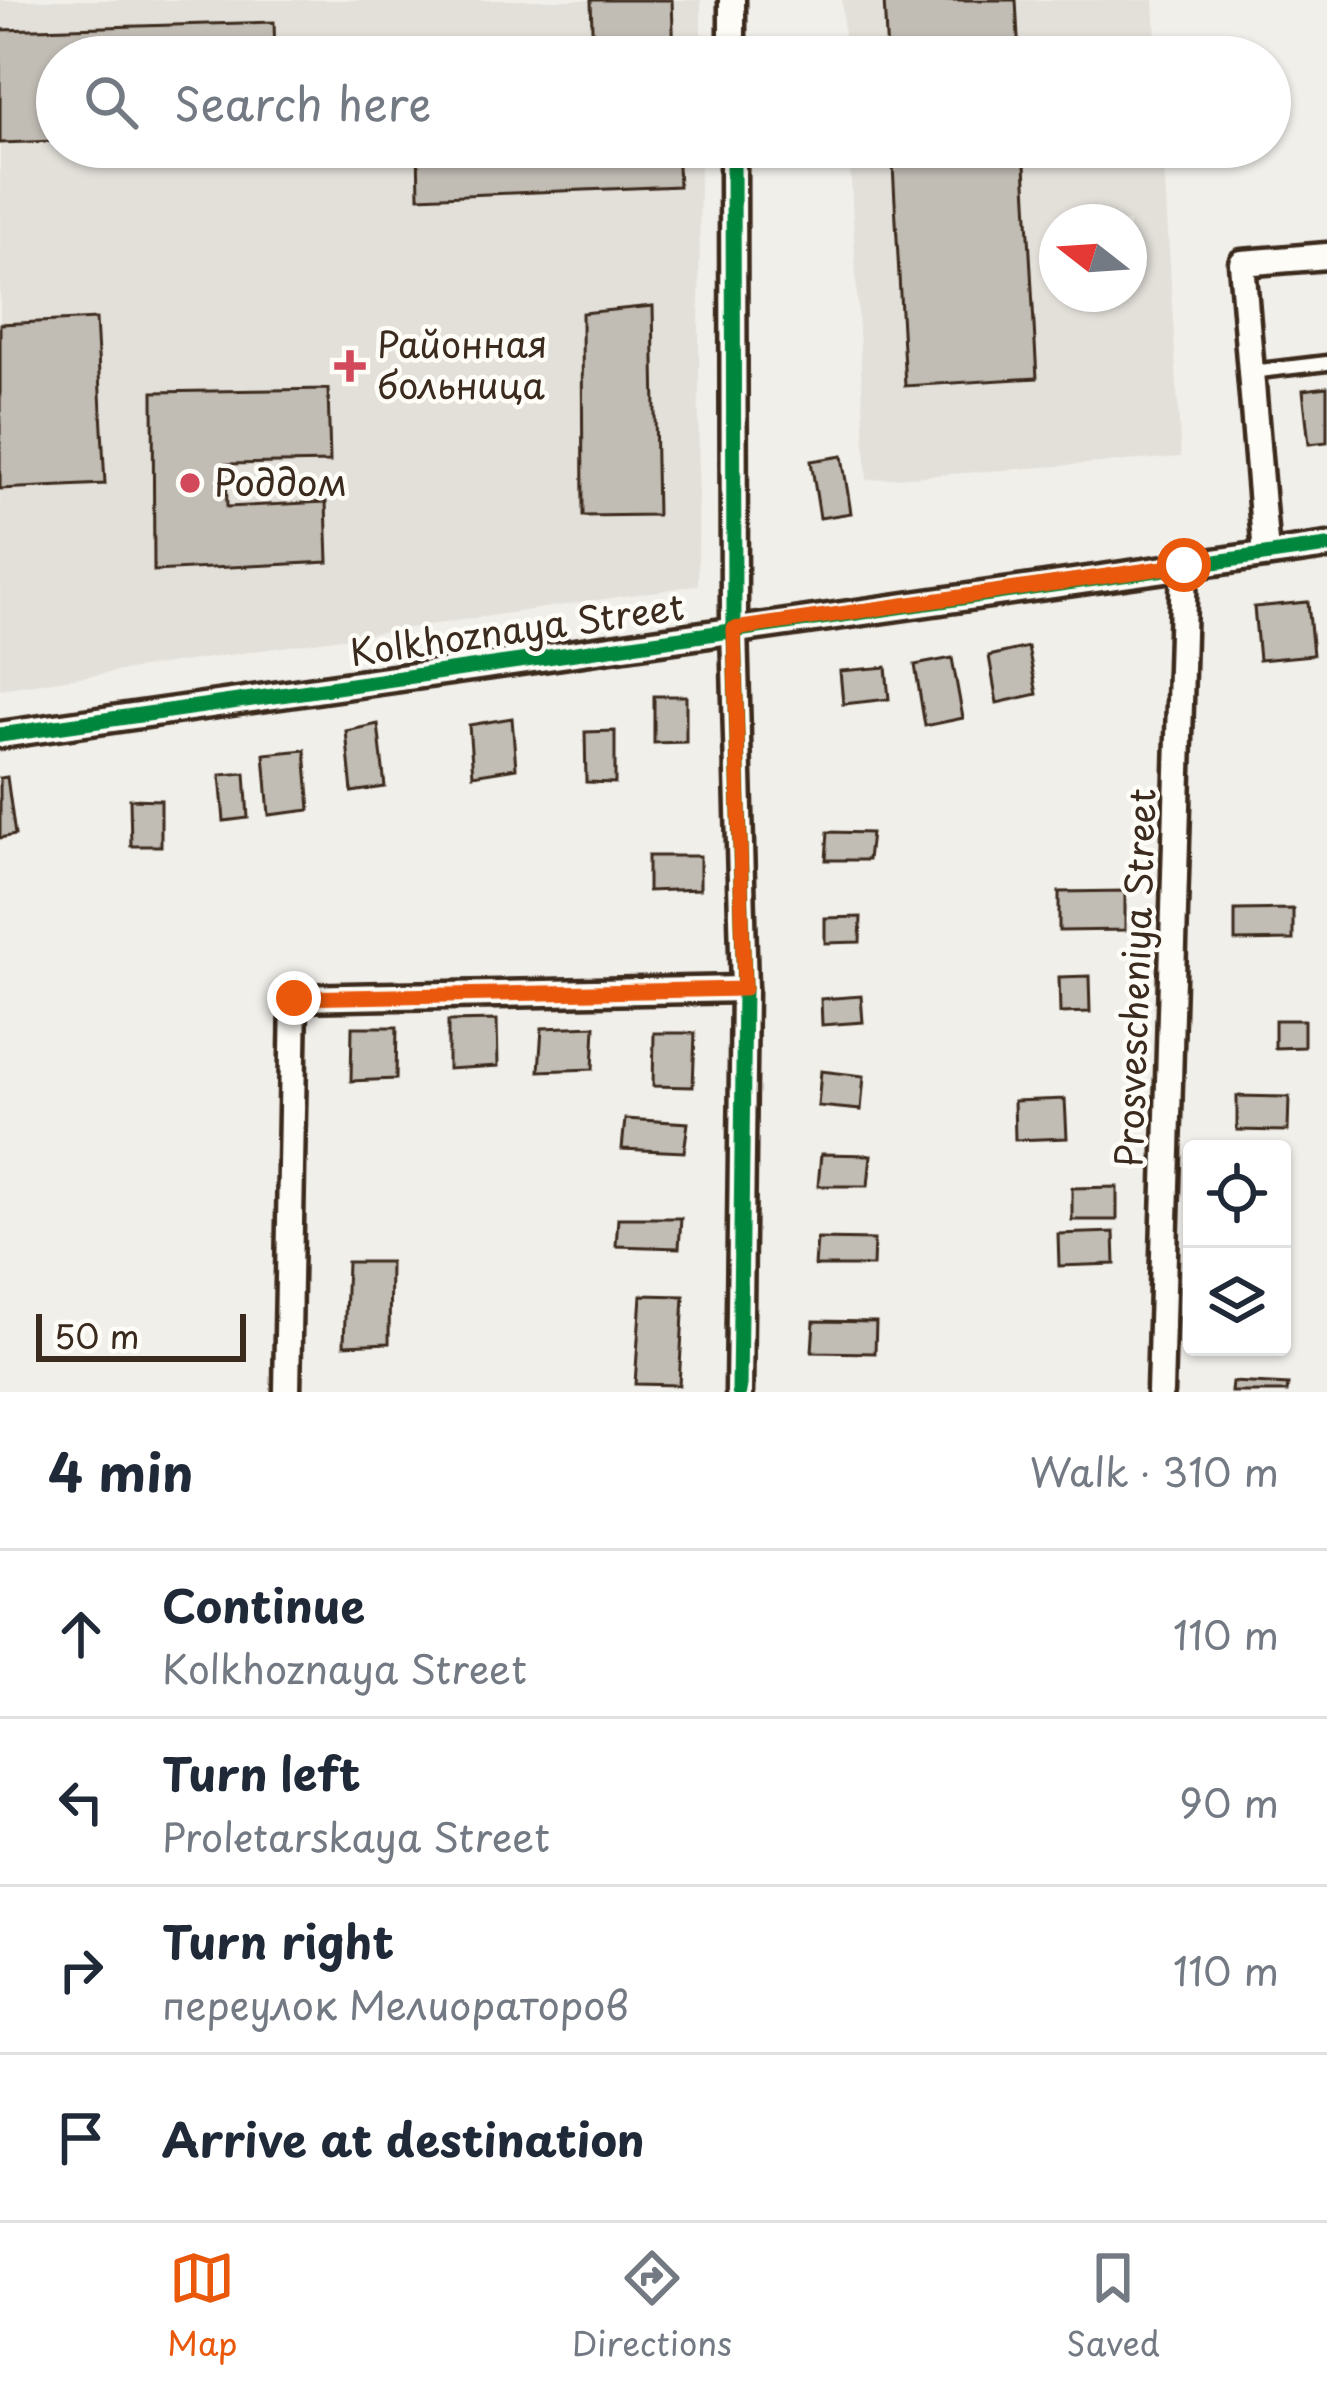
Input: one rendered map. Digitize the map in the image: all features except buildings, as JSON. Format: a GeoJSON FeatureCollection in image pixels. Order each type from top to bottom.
{"type":"FeatureCollection","features":[{"type":"Feature","properties":{"kind":"street"},"geometry":{"type":"LineString","coordinates":[[732,0],[732,36]]}},
{"type":"Feature","properties":{"kind":"street"},"geometry":{"type":"LineString","coordinates":[[733,168],[734,629],[744,989],[739,1392]]}},
{"type":"Feature","properties":{"kind":"street"},"geometry":{"type":"LineString","coordinates":[[1266,554],[1242,262],[1327,256]]}},
{"type":"Feature","properties":{"kind":"street","name":"Kolkhoznaya Street"},"geometry":{"type":"LineString","coordinates":[[0,735],[1327,546]]}},
{"type":"Feature","properties":{"kind":"street","name":"Prosvescheniya Street"},"geometry":{"type":"LineString","coordinates":[[1160,1392],[1184,565]]}},
{"type":"Feature","properties":{"kind":"street"},"geometry":{"type":"LineString","coordinates":[[287,1392],[294,998],[744,989]]}},
{"type":"Feature","properties":{"kind":"lane"},"geometry":{"type":"LineString","coordinates":[[1251,372],[1327,363]]}},
{"type":"Feature","properties":{"kind":"shaded area","name":"Районная больница"},"geometry":{"type":"Polygon","coordinates":[[[0,0],[701,0],[701,36],[36,36],[36,168],[700,168],[698,585],[0,689],[0,0]]]}},
{"type":"Feature","properties":{"kind":"shaded area"},"geometry":{"type":"Polygon","coordinates":[[[842,0],[1154,0],[1156,36],[844,36],[842,0]]]}},
{"type":"Feature","properties":{"kind":"shaded area"},"geometry":{"type":"Polygon","coordinates":[[[850,168],[1164,168],[1181,457],[867,480],[850,168]]]}},
{"type":"Feature","properties":{"kind":"cycle path"},"geometry":{"type":"LineString","coordinates":[[733,168],[734,629],[744,989],[739,1392]]}},
{"type":"Feature","properties":{"kind":"cycle path"},"geometry":{"type":"LineString","coordinates":[[0,735],[1327,546]]}},
{"type":"Feature","properties":{"kind":"place","name":"Районная больница"},"geometry":{"type":"Point","coordinates":[350,366]}},
{"type":"Feature","properties":{"kind":"place","name":"Роддом"},"geometry":{"type":"Point","coordinates":[190,483]}},
{"type":"Feature","properties":{"kind":"route"},"geometry":{"type":"LineString","coordinates":[[294,998],[744,989],[734,629],[1184,565]]}}]}
